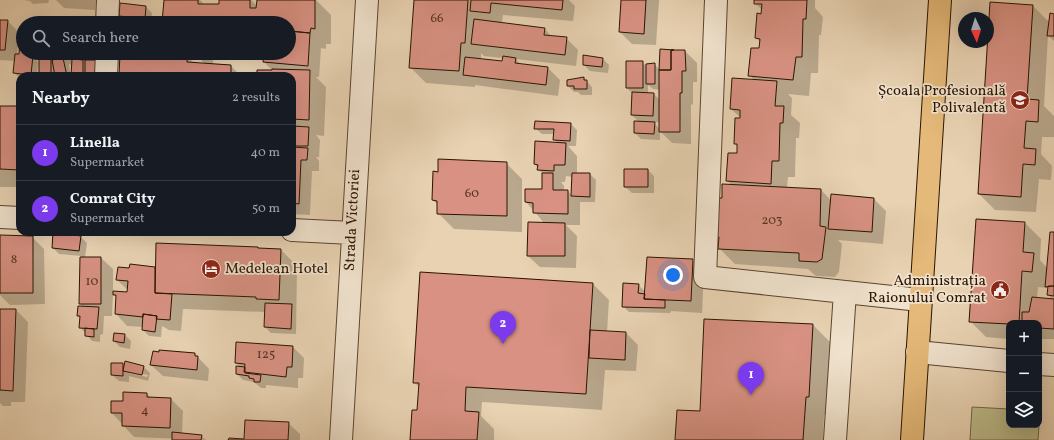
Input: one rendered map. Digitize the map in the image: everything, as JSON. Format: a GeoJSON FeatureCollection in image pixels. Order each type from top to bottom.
{"type":"FeatureCollection","features":[{"type":"Feature","properties":{"kind":"main road"},"geometry":{"type":"LineString","coordinates":[[912,440],[940,0]]}},
{"type":"Feature","properties":{"kind":"street"},"geometry":{"type":"LineString","coordinates":[[107,16],[108,0]]}},
{"type":"Feature","properties":{"kind":"street","name":"Strada Victoriei"},"geometry":{"type":"LineString","coordinates":[[341,440],[366,0]]}},
{"type":"Feature","properties":{"kind":"street"},"geometry":{"type":"LineString","coordinates":[[716,0],[705,277],[920,300]]}},
{"type":"Feature","properties":{"kind":"street"},"geometry":{"type":"LineString","coordinates":[[106,60],[106,72]]}},
{"type":"Feature","properties":{"kind":"street"},"geometry":{"type":"LineString","coordinates":[[0,217],[16,218]]}},
{"type":"Feature","properties":{"kind":"street"},"geometry":{"type":"LineString","coordinates":[[296,230],[352,233]]}},
{"type":"Feature","properties":{"kind":"street"},"geometry":{"type":"LineString","coordinates":[[835,440],[845,292]]}},
{"type":"Feature","properties":{"kind":"street"},"geometry":{"type":"LineString","coordinates":[[917,352],[1006,361]]}},
{"type":"Feature","properties":{"kind":"street"},"geometry":{"type":"LineString","coordinates":[[1042,364],[1054,365]]}},
{"type":"Feature","properties":{"kind":"shaded area"},"geometry":{"type":"Polygon","coordinates":[[[972,407],[1006,409],[1006,428],[1039,428],[1038,440],[970,440],[972,407]]]}},
{"type":"Feature","properties":{"kind":"building"},"geometry":{"type":"Polygon","coordinates":[[[164,0],[198,0],[198,4],[219,4],[219,0],[250,0],[250,8],[256,8],[257,0],[315,0],[315,29],[311,28],[310,33],[296,32],[296,16],[163,16],[164,0]]]}},
{"type":"Feature","properties":{"kind":"building"},"geometry":{"type":"Polygon","coordinates":[[[414,0],[468,0],[465,43],[461,43],[459,71],[409,68],[414,0]]]}},
{"type":"Feature","properties":{"kind":"building"},"geometry":{"type":"Polygon","coordinates":[[[471,0],[563,0],[562,10],[491,3],[490,13],[470,11],[471,0]]]}},
{"type":"Feature","properties":{"kind":"building"},"geometry":{"type":"Polygon","coordinates":[[[621,0],[646,0],[644,34],[619,32],[621,0]]]}},
{"type":"Feature","properties":{"kind":"building"},"geometry":{"type":"Polygon","coordinates":[[[754,0],[807,0],[806,19],[803,19],[802,57],[796,57],[793,80],[748,76],[751,48],[759,48],[760,39],[755,38],[757,13],[761,14],[762,4],[754,4],[754,0]]]}},
{"type":"Feature","properties":{"kind":"building"},"geometry":{"type":"Polygon","coordinates":[[[990,2],[1033,5],[1027,99],[1039,100],[1038,122],[1026,121],[1024,148],[1036,149],[1035,165],[1023,164],[1021,197],[978,194],[987,48],[994,48],[994,12],[989,12],[990,2]]]}},
{"type":"Feature","properties":{"kind":"building"},"geometry":{"type":"Polygon","coordinates":[[[120,3],[146,6],[145,16],[119,16],[120,3]]]}},
{"type":"Feature","properties":{"kind":"building"},"geometry":{"type":"Polygon","coordinates":[[[1050,13],[1054,14],[1054,36],[1047,36],[1050,13]]]}},
{"type":"Feature","properties":{"kind":"building"},"geometry":{"type":"Polygon","coordinates":[[[474,19],[545,28],[544,35],[567,37],[565,55],[471,44],[474,19]]]}},
{"type":"Feature","properties":{"kind":"building"},"geometry":{"type":"Polygon","coordinates":[[[0,20],[8,20],[5,50],[0,50],[0,20]]]}},
{"type":"Feature","properties":{"kind":"building"},"geometry":{"type":"Polygon","coordinates":[[[296,32],[310,33],[308,66],[263,62],[263,60],[296,60],[296,32]]]}},
{"type":"Feature","properties":{"kind":"building"},"geometry":{"type":"Polygon","coordinates":[[[660,49],[674,50],[671,50],[671,70],[659,70],[660,49]]]}},
{"type":"Feature","properties":{"kind":"building"},"geometry":{"type":"Polygon","coordinates":[[[671,50],[685,50],[686,71],[682,71],[682,93],[680,93],[680,132],[659,132],[659,70],[671,70],[671,50]]]}},
{"type":"Feature","properties":{"kind":"building"},"geometry":{"type":"Polygon","coordinates":[[[15,54],[16,60],[32,60],[31,72],[13,73],[15,54]]]}},
{"type":"Feature","properties":{"kind":"building"},"geometry":{"type":"Polygon","coordinates":[[[583,55],[603,58],[602,67],[583,65],[583,55]]]}},
{"type":"Feature","properties":{"kind":"building"},"geometry":{"type":"Polygon","coordinates":[[[503,56],[516,58],[515,63],[548,67],[546,85],[463,75],[465,57],[502,61],[503,56]]]}},
{"type":"Feature","properties":{"kind":"building"},"geometry":{"type":"Polygon","coordinates":[[[39,60],[51,60],[51,72],[39,72],[39,60]]]}},
{"type":"Feature","properties":{"kind":"building"},"geometry":{"type":"Polygon","coordinates":[[[52,60],[63,60],[66,72],[54,72],[52,60]]]}},
{"type":"Feature","properties":{"kind":"building"},"geometry":{"type":"Polygon","coordinates":[[[72,60],[83,60],[83,72],[71,72],[72,60]]]}},
{"type":"Feature","properties":{"kind":"building"},"geometry":{"type":"Polygon","coordinates":[[[85,60],[96,60],[96,72],[85,72],[85,60]]]}},
{"type":"Feature","properties":{"kind":"building"},"geometry":{"type":"Polygon","coordinates":[[[120,60],[187,60],[187,62],[231,65],[231,72],[119,72],[120,60]]]}},
{"type":"Feature","properties":{"kind":"building"},"geometry":{"type":"Polygon","coordinates":[[[626,61],[643,61],[643,88],[626,88],[626,61]]]}},
{"type":"Feature","properties":{"kind":"building"},"geometry":{"type":"Polygon","coordinates":[[[655,63],[655,84],[646,84],[646,64],[655,63]]]}},
{"type":"Feature","properties":{"kind":"building"},"geometry":{"type":"Polygon","coordinates":[[[257,70],[310,70],[309,120],[296,119],[296,72],[257,72],[257,70]]]}},
{"type":"Feature","properties":{"kind":"building"},"geometry":{"type":"Polygon","coordinates":[[[584,77],[584,80],[587,80],[587,89],[574,89],[574,86],[567,86],[567,80],[584,77]]]}},
{"type":"Feature","properties":{"kind":"building"},"geometry":{"type":"Polygon","coordinates":[[[732,78],[777,81],[775,106],[784,106],[783,123],[780,123],[779,161],[772,161],[771,184],[726,181],[728,153],[737,153],[737,144],[734,144],[735,118],[740,118],[740,110],[730,109],[732,78]]]}},
{"type":"Feature","properties":{"kind":"building"},"geometry":{"type":"Polygon","coordinates":[[[632,92],[654,93],[653,116],[631,115],[632,92]]]}},
{"type":"Feature","properties":{"kind":"building"},"geometry":{"type":"Polygon","coordinates":[[[0,106],[16,106],[16,170],[0,169],[0,106]]]}},
{"type":"Feature","properties":{"kind":"building"},"geometry":{"type":"Polygon","coordinates":[[[535,121],[571,123],[570,141],[553,140],[554,129],[534,129],[535,121]]]}},
{"type":"Feature","properties":{"kind":"building"},"geometry":{"type":"Polygon","coordinates":[[[634,121],[655,122],[654,134],[634,133],[634,121]]]}},
{"type":"Feature","properties":{"kind":"building"},"geometry":{"type":"Polygon","coordinates":[[[296,126],[309,127],[308,146],[296,146],[296,126]]]}},
{"type":"Feature","properties":{"kind":"building"},"geometry":{"type":"Polygon","coordinates":[[[535,141],[566,143],[565,165],[554,165],[554,171],[537,170],[538,165],[534,164],[535,141]]]}},
{"type":"Feature","properties":{"kind":"building"},"geometry":{"type":"Polygon","coordinates":[[[296,147],[308,148],[307,160],[301,160],[299,204],[296,204],[296,147]]]}},
{"type":"Feature","properties":{"kind":"building"},"geometry":{"type":"Polygon","coordinates":[[[438,159],[507,162],[507,216],[437,214],[437,201],[432,200],[433,171],[438,172],[438,159]]]}},
{"type":"Feature","properties":{"kind":"building"},"geometry":{"type":"Polygon","coordinates":[[[624,169],[648,169],[648,187],[624,187],[624,169]]]}},
{"type":"Feature","properties":{"kind":"building"},"geometry":{"type":"Polygon","coordinates":[[[542,173],[553,173],[553,190],[568,190],[568,214],[533,213],[533,203],[525,202],[525,189],[542,189],[542,173]]]}},
{"type":"Feature","properties":{"kind":"building"},"geometry":{"type":"Polygon","coordinates":[[[572,173],[590,173],[590,197],[571,196],[572,173]]]}},
{"type":"Feature","properties":{"kind":"building"},"geometry":{"type":"Polygon","coordinates":[[[722,184],[821,189],[820,226],[826,227],[822,259],[817,262],[799,261],[799,253],[718,249],[719,237],[712,236],[716,198],[722,198],[722,184]]]}},
{"type":"Feature","properties":{"kind":"building"},"geometry":{"type":"Polygon","coordinates":[[[831,194],[874,198],[872,232],[828,229],[831,194]]]}},
{"type":"Feature","properties":{"kind":"building"},"geometry":{"type":"Polygon","coordinates":[[[976,219],[1025,222],[1023,252],[1034,253],[1032,272],[1022,271],[1019,320],[1006,320],[1006,324],[969,322],[976,219]]]}},
{"type":"Feature","properties":{"kind":"building"},"geometry":{"type":"Polygon","coordinates":[[[528,222],[565,223],[565,256],[527,256],[528,222]]]}},
{"type":"Feature","properties":{"kind":"building"},"geometry":{"type":"Polygon","coordinates":[[[1050,232],[1054,232],[1054,286],[1045,287],[1050,232]]]}},
{"type":"Feature","properties":{"kind":"building"},"geometry":{"type":"Polygon","coordinates":[[[0,235],[33,236],[33,293],[0,293],[0,235]]]}},
{"type":"Feature","properties":{"kind":"building"},"geometry":{"type":"Polygon","coordinates":[[[53,236],[81,236],[79,251],[52,248],[53,236]]]}},
{"type":"Feature","properties":{"kind":"building"},"geometry":{"type":"Polygon","coordinates":[[[156,243],[281,249],[279,300],[256,299],[256,297],[155,293],[156,243]]]}},
{"type":"Feature","properties":{"kind":"building"},"geometry":{"type":"Polygon","coordinates":[[[80,257],[101,257],[101,304],[79,304],[80,257]]]}},
{"type":"Feature","properties":{"kind":"building"},"geometry":{"type":"Polygon","coordinates":[[[647,257],[693,259],[691,301],[644,299],[647,257]]]}},
{"type":"Feature","properties":{"kind":"building"},"geometry":{"type":"Polygon","coordinates":[[[130,264],[155,267],[155,293],[172,294],[170,320],[156,319],[157,316],[143,314],[143,317],[115,314],[116,295],[113,295],[113,291],[127,292],[128,281],[116,280],[118,267],[129,268],[130,264]]]}},
{"type":"Feature","properties":{"kind":"building"},"geometry":{"type":"Polygon","coordinates":[[[420,272],[593,283],[586,394],[466,387],[465,411],[479,412],[477,440],[410,440],[412,410],[417,410],[419,383],[413,383],[420,272]]]}},
{"type":"Feature","properties":{"kind":"building"},"geometry":{"type":"Polygon","coordinates":[[[623,283],[639,284],[638,293],[645,294],[644,299],[665,300],[665,308],[622,307],[623,283]]]}},
{"type":"Feature","properties":{"kind":"building"},"geometry":{"type":"Polygon","coordinates":[[[1048,286],[1054,286],[1054,296],[1047,295],[1048,286]]]}},
{"type":"Feature","properties":{"kind":"building"},"geometry":{"type":"Polygon","coordinates":[[[1032,297],[1054,299],[1054,329],[1042,328],[1042,320],[1022,320],[1022,312],[1029,312],[1032,297]]]}},
{"type":"Feature","properties":{"kind":"building"},"geometry":{"type":"Polygon","coordinates":[[[265,303],[292,304],[291,329],[264,327],[265,303]]]}},
{"type":"Feature","properties":{"kind":"building"},"geometry":{"type":"Polygon","coordinates":[[[78,306],[99,307],[97,329],[79,328],[80,316],[77,316],[78,306]]]}},
{"type":"Feature","properties":{"kind":"building"},"geometry":{"type":"Polygon","coordinates":[[[0,309],[16,309],[13,391],[0,390],[0,309]]]}},
{"type":"Feature","properties":{"kind":"building"},"geometry":{"type":"Polygon","coordinates":[[[143,314],[157,316],[155,332],[142,330],[143,314]]]}},
{"type":"Feature","properties":{"kind":"building"},"geometry":{"type":"Polygon","coordinates":[[[704,319],[813,324],[809,397],[806,397],[803,440],[675,440],[677,410],[700,411],[704,319]]]}},
{"type":"Feature","properties":{"kind":"building"},"geometry":{"type":"Polygon","coordinates":[[[85,328],[94,329],[94,337],[85,336],[85,328]]]}},
{"type":"Feature","properties":{"kind":"building"},"geometry":{"type":"Polygon","coordinates":[[[590,330],[626,332],[625,360],[589,358],[590,330]]]}},
{"type":"Feature","properties":{"kind":"building"},"geometry":{"type":"Polygon","coordinates":[[[114,333],[125,334],[124,343],[113,341],[114,333]]]}},
{"type":"Feature","properties":{"kind":"building"},"geometry":{"type":"Polygon","coordinates":[[[236,342],[293,346],[292,367],[287,367],[286,377],[244,372],[245,364],[235,363],[236,342]]]}},
{"type":"Feature","properties":{"kind":"building"},"geometry":{"type":"Polygon","coordinates":[[[159,350],[195,353],[195,356],[198,356],[197,370],[150,365],[153,351],[159,352],[159,350]]]}},
{"type":"Feature","properties":{"kind":"building"},"geometry":{"type":"Polygon","coordinates":[[[125,361],[144,366],[142,375],[123,371],[125,361]]]}},
{"type":"Feature","properties":{"kind":"building"},"geometry":{"type":"Polygon","coordinates":[[[111,363],[123,363],[123,376],[111,375],[111,363]]]}},
{"type":"Feature","properties":{"kind":"building"},"geometry":{"type":"Polygon","coordinates":[[[236,366],[245,367],[245,373],[261,375],[260,382],[254,382],[254,379],[249,378],[249,376],[236,374],[236,366]]]}},
{"type":"Feature","properties":{"kind":"building"},"geometry":{"type":"Polygon","coordinates":[[[123,392],[147,393],[147,397],[171,398],[170,428],[122,426],[122,413],[111,413],[111,401],[123,401],[123,392]]]}},
{"type":"Feature","properties":{"kind":"building"},"geometry":{"type":"Polygon","coordinates":[[[245,420],[289,422],[288,440],[228,440],[229,438],[244,439],[245,420]]]}},
{"type":"Feature","properties":{"kind":"building"},"geometry":{"type":"Polygon","coordinates":[[[172,432],[202,435],[201,440],[172,440],[172,432]]]}},
{"type":"Feature","properties":{"kind":"place","name":"Școala Profesională Polivalentă"},"geometry":{"type":"Point","coordinates":[1020,100]}},
{"type":"Feature","properties":{"kind":"place","name":"Medelean Hotel"},"geometry":{"type":"Point","coordinates":[211,269]}},
{"type":"Feature","properties":{"kind":"place","name":"Administrația Raionului Comrat"},"geometry":{"type":"Point","coordinates":[1000,290]}},
{"type":"Feature","properties":{"kind":"place","name":"Comrat City"},"geometry":{"type":"Point","coordinates":[503,344]}},
{"type":"Feature","properties":{"kind":"place","name":"Linella"},"geometry":{"type":"Point","coordinates":[751,395]}}]}
